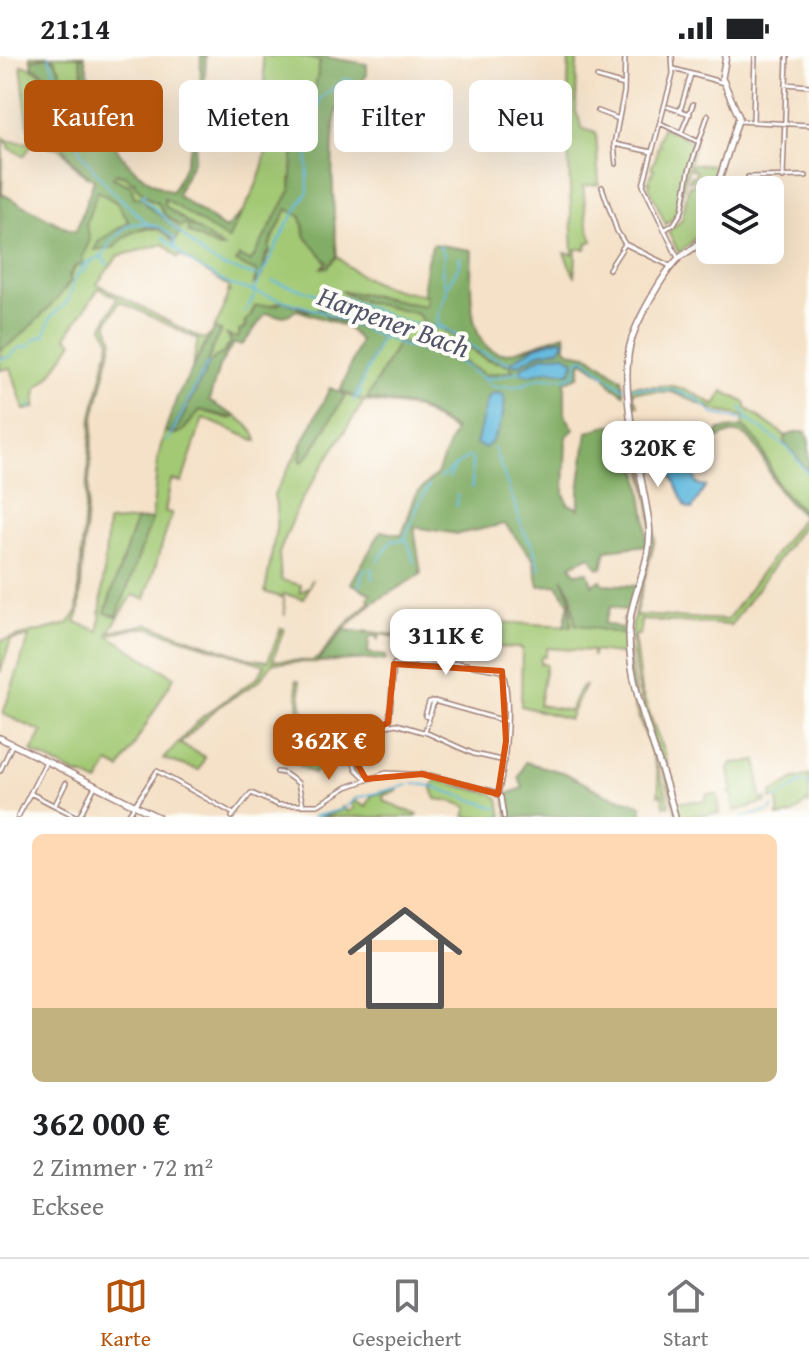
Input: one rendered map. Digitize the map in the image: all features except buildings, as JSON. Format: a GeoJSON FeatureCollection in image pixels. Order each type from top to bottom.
{"type":"FeatureCollection","features":[{"type":"Feature","properties":{"kind":"street"},"geometry":{"type":"LineString","coordinates":[[616,164],[614,144],[624,85],[625,56]]}},
{"type":"Feature","properties":{"kind":"street"},"geometry":{"type":"LineString","coordinates":[[672,56],[673,69],[643,185],[678,258]]}},
{"type":"Feature","properties":{"kind":"street"},"geometry":{"type":"LineString","coordinates":[[720,176],[738,121],[722,76],[726,56]]}},
{"type":"Feature","properties":{"kind":"street"},"geometry":{"type":"LineString","coordinates":[[753,122],[755,56]]}},
{"type":"Feature","properties":{"kind":"street"},"geometry":{"type":"LineString","coordinates":[[783,176],[787,56]]}},
{"type":"Feature","properties":{"kind":"street"},"geometry":{"type":"LineString","coordinates":[[673,69],[724,83]]}},
{"type":"Feature","properties":{"kind":"street"},"geometry":{"type":"LineString","coordinates":[[680,111],[691,74]]}},
{"type":"Feature","properties":{"kind":"street"},"geometry":{"type":"LineString","coordinates":[[597,77],[624,85]]}},
{"type":"Feature","properties":{"kind":"street"},"geometry":{"type":"LineString","coordinates":[[786,84],[809,86]]}},
{"type":"Feature","properties":{"kind":"street"},"geometry":{"type":"LineString","coordinates":[[681,133],[693,104]]}},
{"type":"Feature","properties":{"kind":"street"},"geometry":{"type":"LineString","coordinates":[[668,107],[690,114]]}},
{"type":"Feature","properties":{"kind":"street"},"geometry":{"type":"LineString","coordinates":[[598,111],[619,119]]}},
{"type":"Feature","properties":{"kind":"street"},"geometry":{"type":"LineString","coordinates":[[664,230],[674,224],[682,211],[689,171],[708,115]]}},
{"type":"Feature","properties":{"kind":"street"},"geometry":{"type":"LineString","coordinates":[[738,121],[809,125]]}},
{"type":"Feature","properties":{"kind":"street"},"geometry":{"type":"LineString","coordinates":[[660,123],[699,142]]}},
{"type":"Feature","properties":{"kind":"street"},"geometry":{"type":"LineString","coordinates":[[614,144],[652,152]]}},
{"type":"Feature","properties":{"kind":"street"},"geometry":{"type":"LineString","coordinates":[[784,178],[806,176]]}},
{"type":"Feature","properties":{"kind":"street"},"geometry":{"type":"LineString","coordinates":[[602,187],[617,231],[625,244],[672,267]]}},
{"type":"Feature","properties":{"kind":"street"},"geometry":{"type":"LineString","coordinates":[[609,269],[625,244]]}},
{"type":"Feature","properties":{"kind":"street"},"geometry":{"type":"LineString","coordinates":[[675,817],[637,699],[631,652],[631,615],[646,566],[650,537],[626,369],[637,324],[678,258],[696,244]]}},
{"type":"Feature","properties":{"kind":"street"},"geometry":{"type":"LineString","coordinates":[[389,724],[394,664],[459,663],[504,673],[505,761],[500,795],[504,817]]}},
{"type":"Feature","properties":{"kind":"street"},"geometry":{"type":"LineString","coordinates":[[425,732],[434,701],[506,721]]}},
{"type":"Feature","properties":{"kind":"street"},"geometry":{"type":"LineString","coordinates":[[366,779],[356,769],[355,760],[372,730],[389,724],[407,725],[474,754],[505,761]]}},
{"type":"Feature","properties":{"kind":"street"},"geometry":{"type":"LineString","coordinates":[[0,738],[158,817]]}},
{"type":"Feature","properties":{"kind":"street"},"geometry":{"type":"LineString","coordinates":[[0,771],[2,758],[12,744]]}},
{"type":"Feature","properties":{"kind":"street"},"geometry":{"type":"LineString","coordinates":[[18,817],[46,762]]}},
{"type":"Feature","properties":{"kind":"street"},"geometry":{"type":"LineString","coordinates":[[127,817],[157,771],[233,815],[251,793],[278,805],[322,804],[342,789],[380,774],[422,774],[500,795]]}},
{"type":"Feature","properties":{"kind":"street"},"geometry":{"type":"LineString","coordinates":[[277,772],[298,783],[303,805]]}},
{"type":"Feature","properties":{"kind":"street"},"geometry":{"type":"LineString","coordinates":[[55,805],[66,783]]}},
{"type":"Feature","properties":{"kind":"street"},"geometry":{"type":"LineString","coordinates":[[30,793],[78,817],[95,786]]}},
{"type":"Feature","properties":{"kind":"highlighted area"},"geometry":{"type":"Polygon","coordinates":[[[394,664],[502,671],[506,741],[498,794],[422,774],[366,779],[355,760],[372,730],[388,723],[394,664]]]}},
{"type":"Feature","properties":{"kind":"green space"},"geometry":{"type":"Polygon","coordinates":[[[30,56],[79,56],[84,80],[65,80],[52,57],[31,60],[30,56]]]}},
{"type":"Feature","properties":{"kind":"green space"},"geometry":{"type":"Polygon","coordinates":[[[79,56],[84,56],[90,80],[85,80],[79,56]]]}},
{"type":"Feature","properties":{"kind":"green space"},"geometry":{"type":"Polygon","coordinates":[[[201,56],[206,56],[205,80],[200,80],[201,56]]]}},
{"type":"Feature","properties":{"kind":"green space"},"geometry":{"type":"Polygon","coordinates":[[[262,56],[301,56],[320,61],[317,80],[264,80],[262,56]]]}},
{"type":"Feature","properties":{"kind":"green space"},"geometry":{"type":"Polygon","coordinates":[[[302,56],[367,64],[367,75],[362,80],[334,80],[333,180],[337,256],[328,267],[322,268],[327,262],[306,237],[301,217],[287,209],[269,246],[270,253],[266,254],[262,276],[254,284],[257,272],[236,262],[239,256],[251,262],[291,189],[293,152],[318,152],[317,80],[320,61],[302,56]]]}},
{"type":"Feature","properties":{"kind":"green space"},"geometry":{"type":"Polygon","coordinates":[[[569,56],[577,56],[576,112],[583,129],[596,133],[599,184],[583,186],[587,223],[593,241],[587,243],[586,249],[576,249],[575,277],[564,253],[573,254],[568,152],[572,152],[572,80],[568,80],[569,56]]]}},
{"type":"Feature","properties":{"kind":"green space"},"geometry":{"type":"Polygon","coordinates":[[[47,57],[55,60],[64,80],[49,80],[32,67],[31,60],[47,57]]]}},
{"type":"Feature","properties":{"kind":"green space"},"geometry":{"type":"Polygon","coordinates":[[[21,65],[47,80],[24,80],[24,91],[21,65]]]}},
{"type":"Feature","properties":{"kind":"green space"},"geometry":{"type":"Polygon","coordinates":[[[662,127],[695,142],[676,215],[666,225],[648,182],[660,146],[662,127]]]}},
{"type":"Feature","properties":{"kind":"green space"},"geometry":{"type":"Polygon","coordinates":[[[0,135],[9,141],[24,142],[24,152],[27,152],[24,156],[9,148],[9,143],[5,141],[3,153],[0,135]]]}},
{"type":"Feature","properties":{"kind":"green space"},"geometry":{"type":"Polygon","coordinates":[[[0,149],[3,153],[2,194],[76,231],[94,180],[76,165],[67,152],[120,152],[134,169],[172,192],[189,152],[195,152],[177,195],[225,229],[241,213],[228,240],[164,198],[165,206],[223,248],[218,248],[188,232],[189,227],[184,224],[181,227],[164,214],[158,203],[135,186],[135,181],[116,174],[113,178],[131,186],[134,197],[143,198],[147,205],[180,231],[174,243],[169,234],[154,227],[137,230],[115,247],[94,250],[99,241],[129,222],[117,203],[97,191],[86,224],[90,240],[82,257],[83,265],[75,266],[69,276],[71,281],[38,319],[0,350],[0,149]]]}},
{"type":"Feature","properties":{"kind":"green space"},"geometry":{"type":"Polygon","coordinates":[[[63,152],[89,178],[79,171],[63,152]]]}},
{"type":"Feature","properties":{"kind":"green space"},"geometry":{"type":"Polygon","coordinates":[[[266,152],[293,152],[291,189],[251,262],[257,272],[254,282],[264,269],[269,247],[287,209],[301,217],[306,237],[328,263],[323,267],[328,267],[337,256],[356,272],[378,284],[427,295],[426,306],[344,293],[363,301],[418,314],[425,325],[443,329],[485,359],[510,365],[514,371],[486,375],[458,359],[398,342],[367,399],[418,407],[454,431],[417,408],[355,397],[381,335],[284,301],[252,311],[244,324],[246,327],[236,339],[227,335],[231,341],[224,353],[214,358],[175,433],[183,431],[200,410],[230,419],[233,415],[248,426],[257,441],[203,418],[182,482],[171,480],[165,512],[172,513],[145,599],[133,595],[109,632],[148,624],[247,658],[268,661],[281,628],[284,629],[273,660],[312,661],[319,657],[340,630],[371,604],[338,635],[317,662],[273,663],[259,681],[218,707],[180,744],[205,757],[199,770],[163,759],[202,717],[258,677],[265,665],[150,628],[108,635],[174,677],[120,769],[109,763],[98,783],[32,752],[42,732],[3,714],[29,637],[11,640],[0,673],[0,641],[68,624],[77,612],[92,417],[110,341],[103,326],[117,298],[99,288],[66,337],[73,342],[50,376],[37,388],[35,408],[24,410],[11,368],[0,370],[0,350],[61,294],[90,240],[86,224],[97,190],[117,203],[129,222],[99,241],[149,228],[166,234],[173,242],[179,231],[146,205],[143,198],[134,197],[131,186],[113,178],[116,174],[130,179],[181,227],[183,223],[189,227],[189,232],[223,248],[165,206],[164,197],[228,239],[266,152]],[[164,244],[118,256],[97,284],[198,337],[203,339],[210,335],[192,368],[198,340],[195,338],[120,301],[107,323],[113,340],[94,417],[79,613],[75,622],[99,631],[108,522],[136,520],[105,612],[117,616],[152,519],[158,457],[165,431],[170,433],[211,353],[212,343],[221,331],[214,329],[230,292],[229,287],[180,255],[178,258],[164,244]]]}},
{"type":"Feature","properties":{"kind":"green space"},"geometry":{"type":"Polygon","coordinates":[[[692,164],[719,165],[716,176],[696,176],[696,236],[679,253],[668,232],[682,220],[689,185],[695,185],[695,181],[689,181],[690,176],[695,177],[696,170],[691,169],[692,164]]]}},
{"type":"Feature","properties":{"kind":"green space"},"geometry":{"type":"Polygon","coordinates":[[[433,244],[472,250],[471,294],[476,328],[482,341],[492,350],[512,352],[565,334],[566,348],[571,352],[590,356],[622,379],[624,394],[582,360],[579,376],[565,382],[565,415],[574,429],[566,437],[564,493],[568,504],[579,509],[587,432],[609,425],[631,426],[646,519],[647,545],[606,550],[602,568],[597,567],[590,556],[571,565],[575,573],[588,572],[592,585],[601,580],[603,584],[637,586],[630,612],[611,606],[604,623],[623,629],[623,620],[629,614],[626,635],[575,624],[571,592],[562,578],[570,596],[571,626],[564,626],[569,603],[557,585],[539,586],[533,559],[505,524],[458,534],[414,527],[421,574],[371,604],[368,599],[371,594],[351,583],[381,531],[402,535],[416,494],[437,474],[455,429],[418,407],[367,399],[398,342],[458,359],[486,375],[513,371],[510,365],[485,359],[443,329],[425,325],[418,314],[363,301],[341,291],[426,306],[427,295],[423,295],[425,275],[433,244]]]}},
{"type":"Feature","properties":{"kind":"green space"},"geometry":{"type":"Polygon","coordinates":[[[284,301],[307,311],[322,308],[327,317],[382,335],[355,397],[343,392],[342,387],[360,341],[347,327],[297,310],[283,316],[267,313],[242,345],[233,344],[219,367],[209,401],[233,415],[233,418],[200,410],[183,431],[174,435],[209,364],[224,353],[231,341],[227,335],[239,337],[239,331],[246,328],[245,321],[255,306],[277,305],[284,301]]]}},
{"type":"Feature","properties":{"kind":"green space"},"geometry":{"type":"Polygon","coordinates":[[[214,329],[221,332],[202,374],[170,433],[165,431],[177,397],[214,329]]]}},
{"type":"Feature","properties":{"kind":"green space"},"geometry":{"type":"Polygon","coordinates":[[[631,386],[677,387],[715,405],[723,391],[746,403],[746,408],[786,436],[784,442],[809,472],[809,522],[806,521],[731,625],[641,620],[640,634],[634,636],[641,691],[664,753],[676,802],[705,801],[707,794],[718,795],[719,813],[677,817],[637,683],[633,625],[637,602],[649,557],[652,536],[641,460],[644,461],[655,540],[635,615],[727,620],[805,513],[777,483],[759,442],[743,427],[743,416],[717,411],[672,392],[634,391],[638,405],[633,406],[631,386]]]}},
{"type":"Feature","properties":{"kind":"green space"},"geometry":{"type":"Polygon","coordinates":[[[342,387],[346,395],[364,401],[300,502],[279,553],[281,580],[301,585],[300,593],[309,587],[304,599],[283,594],[285,616],[283,598],[265,592],[276,529],[274,495],[303,442],[302,462],[312,451],[345,396],[339,392],[342,387]]]}},
{"type":"Feature","properties":{"kind":"green space"},"geometry":{"type":"Polygon","coordinates":[[[330,388],[345,395],[312,451],[302,462],[303,442],[330,388]]]}},
{"type":"Feature","properties":{"kind":"green space"},"geometry":{"type":"Polygon","coordinates":[[[743,427],[759,442],[777,483],[805,513],[803,515],[780,492],[756,446],[748,438],[739,433],[727,434],[713,442],[719,430],[743,427]]]}},
{"type":"Feature","properties":{"kind":"green space"},"geometry":{"type":"Polygon","coordinates":[[[806,432],[809,442],[809,472],[784,442],[786,436],[806,432]]]}},
{"type":"Feature","properties":{"kind":"green space"},"geometry":{"type":"Polygon","coordinates":[[[152,519],[117,616],[105,613],[136,520],[152,519]]]}},
{"type":"Feature","properties":{"kind":"green space"},"geometry":{"type":"Polygon","coordinates":[[[562,577],[571,592],[575,624],[626,635],[636,702],[670,805],[664,806],[662,794],[658,795],[658,776],[632,696],[627,655],[594,651],[592,657],[592,651],[547,648],[540,663],[546,665],[539,705],[570,711],[579,690],[585,685],[569,719],[521,706],[522,648],[443,643],[364,631],[471,644],[494,622],[571,626],[570,596],[562,577]]]}},
{"type":"Feature","properties":{"kind":"green space"},"geometry":{"type":"Polygon","coordinates":[[[344,630],[381,634],[378,640],[374,635],[369,638],[368,653],[386,656],[385,661],[317,662],[344,630]]]}},
{"type":"Feature","properties":{"kind":"green space"},"geometry":{"type":"Polygon","coordinates":[[[296,680],[299,681],[303,715],[369,722],[351,722],[341,754],[351,761],[358,772],[344,763],[338,767],[326,755],[314,774],[286,757],[284,723],[300,722],[296,680]]]}},
{"type":"Feature","properties":{"kind":"green space"},"geometry":{"type":"Polygon","coordinates":[[[757,761],[761,800],[767,798],[766,802],[735,811],[729,792],[732,790],[729,769],[732,763],[757,761]]]}},
{"type":"Feature","properties":{"kind":"green space"},"geometry":{"type":"Polygon","coordinates":[[[525,762],[565,773],[605,794],[642,805],[642,817],[508,817],[505,795],[523,788],[519,778],[525,762]]]}},
{"type":"Feature","properties":{"kind":"green space"},"geometry":{"type":"Polygon","coordinates":[[[809,775],[809,804],[807,802],[793,814],[778,817],[778,799],[771,799],[772,793],[793,780],[809,775]]]}},
{"type":"Feature","properties":{"kind":"green space"},"geometry":{"type":"Polygon","coordinates":[[[435,780],[493,794],[499,799],[502,817],[465,817],[468,807],[436,799],[432,789],[435,780]]]}},
{"type":"Feature","properties":{"kind":"green space"},"geometry":{"type":"Polygon","coordinates":[[[399,788],[396,792],[383,795],[384,801],[418,815],[416,817],[319,817],[340,811],[342,807],[348,812],[354,808],[352,804],[355,799],[366,807],[372,795],[399,788]]]}},
{"type":"Feature","properties":{"kind":"water"},"geometry":{"type":"Polygon","coordinates":[[[565,340],[560,349],[540,353],[517,365],[510,363],[536,346],[565,340]]]}},
{"type":"Feature","properties":{"kind":"water"},"geometry":{"type":"Polygon","coordinates":[[[564,354],[574,361],[570,373],[549,370],[529,375],[521,373],[522,367],[543,356],[564,354]]]}},
{"type":"Feature","properties":{"kind":"water"},"geometry":{"type":"Polygon","coordinates":[[[503,393],[501,423],[485,448],[476,444],[486,403],[491,394],[503,393]]]}},
{"type":"Feature","properties":{"kind":"water"},"geometry":{"type":"Polygon","coordinates":[[[686,460],[697,484],[706,486],[692,509],[686,507],[669,470],[672,462],[686,460]]]}},
{"type":"Feature","properties":{"kind":"waterway"},"geometry":{"type":"LineString","coordinates":[[49,56],[81,153],[109,188],[149,225]]}},
{"type":"Feature","properties":{"kind":"waterway"},"geometry":{"type":"LineString","coordinates":[[344,80],[353,80]]}},
{"type":"Feature","properties":{"kind":"waterway"},"geometry":{"type":"LineString","coordinates":[[253,292],[308,191],[307,132],[312,125],[311,120],[317,116],[320,99],[334,88]]}},
{"type":"Feature","properties":{"kind":"waterway"},"geometry":{"type":"LineString","coordinates":[[145,193],[142,197],[205,256],[222,266],[257,276]]}},
{"type":"Feature","properties":{"kind":"waterway","name":"Harpener Bach"},"geometry":{"type":"LineString","coordinates":[[0,359],[10,357],[20,347],[29,347],[35,339],[45,335],[50,318],[67,302],[84,264],[102,256],[112,240],[128,225],[140,223],[160,227],[174,238],[175,248],[190,262],[228,284],[326,313],[405,346],[457,360],[494,387],[519,386],[539,378],[566,378],[575,374],[579,360],[583,358],[624,388]]}},
{"type":"Feature","properties":{"kind":"waterway"},"geometry":{"type":"LineString","coordinates":[[163,237],[174,247]]}},
{"type":"Feature","properties":{"kind":"waterway"},"geometry":{"type":"LineString","coordinates":[[440,246],[444,255],[442,273],[447,291],[437,323],[482,353],[510,363]]}},
{"type":"Feature","properties":{"kind":"waterway"},"geometry":{"type":"LineString","coordinates":[[101,257],[108,265]]}},
{"type":"Feature","properties":{"kind":"waterway"},"geometry":{"type":"LineString","coordinates":[[448,285],[460,264],[460,257]]}},
{"type":"Feature","properties":{"kind":"waterway"},"geometry":{"type":"LineString","coordinates":[[83,273],[92,261]]}},
{"type":"Feature","properties":{"kind":"waterway"},"geometry":{"type":"LineString","coordinates":[[272,281],[337,300],[344,298],[407,323],[447,329]]}},
{"type":"Feature","properties":{"kind":"waterway"},"geometry":{"type":"LineString","coordinates":[[245,312],[256,293]]}},
{"type":"Feature","properties":{"kind":"waterway"},"geometry":{"type":"LineString","coordinates":[[355,398],[381,337]]}},
{"type":"Feature","properties":{"kind":"waterway"},"geometry":{"type":"LineString","coordinates":[[167,442],[208,363]]}},
{"type":"Feature","properties":{"kind":"waterway"},"geometry":{"type":"LineString","coordinates":[[484,378],[521,371]]}},
{"type":"Feature","properties":{"kind":"waterway","name":"Harpener Bach"},"geometry":{"type":"LineString","coordinates":[[631,387],[673,390],[697,399],[714,414],[750,421],[788,448],[809,475]]}},
{"type":"Feature","properties":{"kind":"waterway"},"geometry":{"type":"LineString","coordinates":[[354,400],[361,392]]}},
{"type":"Feature","properties":{"kind":"waterway"},"geometry":{"type":"LineString","coordinates":[[29,402],[31,409]]}},
{"type":"Feature","properties":{"kind":"waterway"},"geometry":{"type":"LineString","coordinates":[[741,407],[750,421]]}},
{"type":"Feature","properties":{"kind":"waterway"},"geometry":{"type":"LineString","coordinates":[[494,448],[519,516]]}},
{"type":"Feature","properties":{"kind":"waterway"},"geometry":{"type":"LineString","coordinates":[[440,478],[469,456]]}},
{"type":"Feature","properties":{"kind":"waterway"},"geometry":{"type":"LineString","coordinates":[[472,458],[472,488]]}},
{"type":"Feature","properties":{"kind":"waterway"},"geometry":{"type":"LineString","coordinates":[[449,478],[454,468]]}},
{"type":"Feature","properties":{"kind":"waterway"},"geometry":{"type":"LineString","coordinates":[[378,561],[391,541],[404,540],[429,486]]}},
{"type":"Feature","properties":{"kind":"waterway"},"geometry":{"type":"LineString","coordinates":[[456,506],[457,495]]}},
{"type":"Feature","properties":{"kind":"waterway"},"geometry":{"type":"LineString","coordinates":[[519,519],[522,525]]}},
{"type":"Feature","properties":{"kind":"waterway"},"geometry":{"type":"LineString","coordinates":[[522,528],[534,549],[539,570]]}},
{"type":"Feature","properties":{"kind":"waterway"},"geometry":{"type":"LineString","coordinates":[[404,540],[407,540],[414,562]]}},
{"type":"Feature","properties":{"kind":"waterway"},"geometry":{"type":"LineString","coordinates":[[371,568],[373,579]]}},
{"type":"Feature","properties":{"kind":"waterway"},"geometry":{"type":"LineString","coordinates":[[360,586],[366,569]]}},
{"type":"Feature","properties":{"kind":"waterway"},"geometry":{"type":"LineString","coordinates":[[286,730],[294,733]]}},
{"type":"Feature","properties":{"kind":"waterway"},"geometry":{"type":"LineString","coordinates":[[305,739],[342,769]]}},
{"type":"Feature","properties":{"kind":"waterway"},"geometry":{"type":"LineString","coordinates":[[776,799],[801,783],[809,783]]}},
{"type":"Feature","properties":{"kind":"waterway"},"geometry":{"type":"LineString","coordinates":[[414,784],[427,785],[497,808]]}},
{"type":"Feature","properties":{"kind":"waterway"},"geometry":{"type":"LineString","coordinates":[[313,817],[343,809],[357,798],[408,785]]}},
{"type":"Feature","properties":{"kind":"waterway"},"geometry":{"type":"LineString","coordinates":[[742,817],[770,811],[773,805]]}}]}
